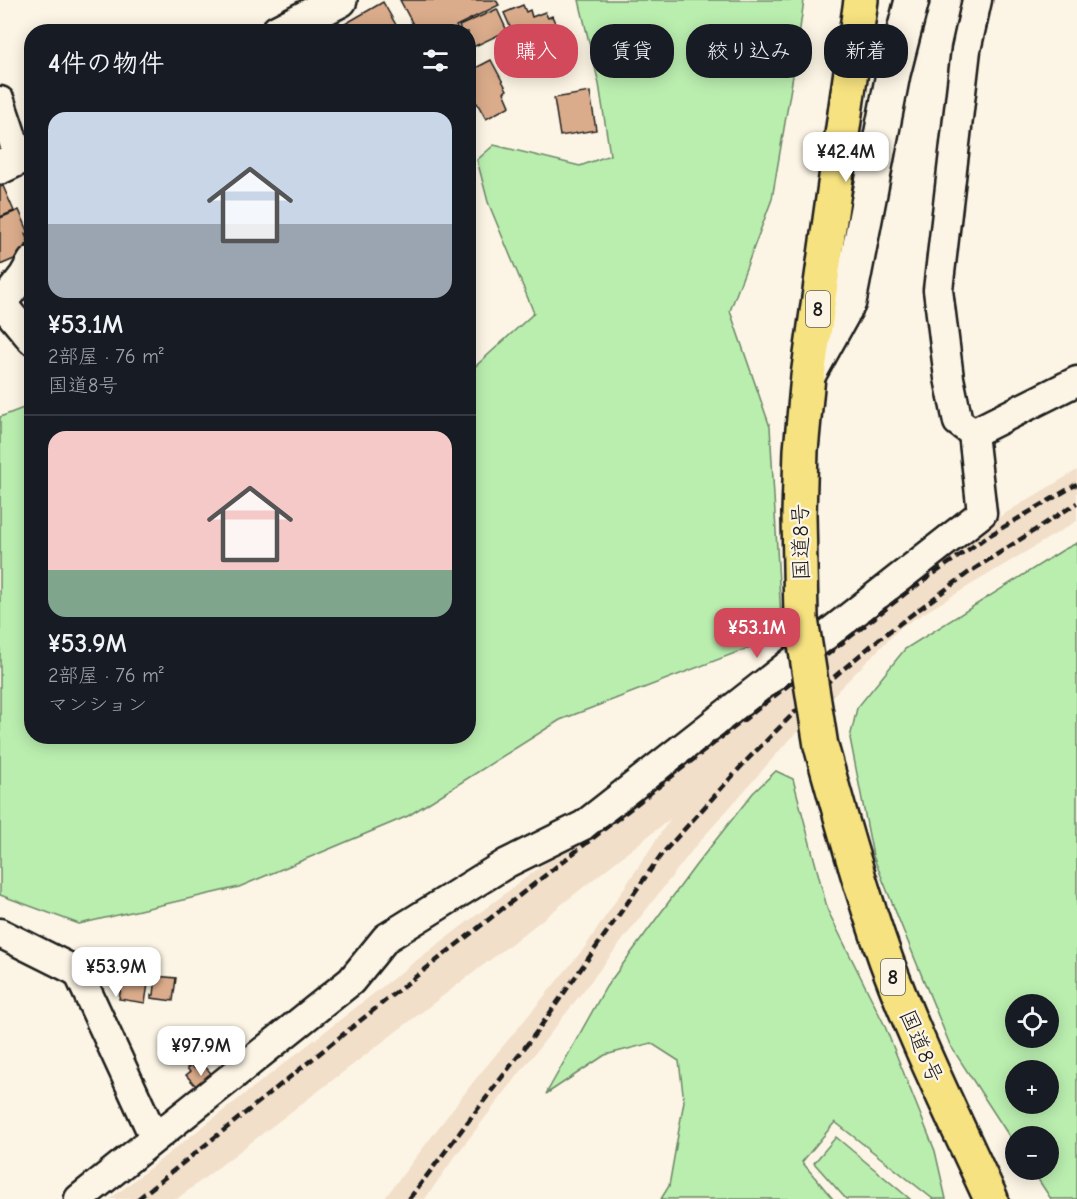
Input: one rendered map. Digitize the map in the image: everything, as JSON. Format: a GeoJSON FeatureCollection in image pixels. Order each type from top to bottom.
{"type":"FeatureCollection","features":[{"type":"Feature","properties":{"kind":"highway","name":"国道8号"},"geometry":{"type":"LineString","coordinates":[[861,0],[808,376],[801,450],[799,514],[801,619],[821,746],[848,846],[887,961],[932,1071],[991,1199]]}},
{"type":"Feature","properties":{"kind":"street"},"geometry":{"type":"LineString","coordinates":[[808,376],[849,302],[893,74],[912,0]]}},
{"type":"Feature","properties":{"kind":"street"},"geometry":{"type":"LineString","coordinates":[[79,1199],[351,981],[386,938],[507,863],[584,825],[982,513],[973,433],[958,422],[949,378],[938,290],[966,50],[977,0]]}},
{"type":"Feature","properties":{"kind":"street"},"geometry":{"type":"LineString","coordinates":[[292,24],[333,1]]}},
{"type":"Feature","properties":{"kind":"street"},"geometry":{"type":"LineString","coordinates":[[0,101],[17,159]]}},
{"type":"Feature","properties":{"kind":"street"},"geometry":{"type":"LineString","coordinates":[[24,275],[1,305],[24,331]]}},
{"type":"Feature","properties":{"kind":"street"},"geometry":{"type":"LineString","coordinates":[[973,433],[1077,381]]}},
{"type":"Feature","properties":{"kind":"street"},"geometry":{"type":"LineString","coordinates":[[0,933],[78,972],[154,1137]]}},
{"type":"Feature","properties":{"kind":"shaded area"},"geometry":{"type":"Polygon","coordinates":[[[1077,470],[1077,521],[901,627],[789,740],[694,848],[454,1158],[425,1199],[384,1199],[474,1081],[585,947],[670,819],[528,931],[177,1199],[110,1199],[409,966],[645,788],[946,549],[1077,470]]]}},
{"type":"Feature","properties":{"kind":"green space"},"geometry":{"type":"Polygon","coordinates":[[[579,0],[804,0],[801,24],[686,24],[686,78],[793,78],[772,199],[730,311],[770,427],[782,635],[560,720],[408,816],[239,887],[79,924],[0,895],[0,417],[24,408],[24,744],[476,744],[476,366],[534,313],[488,202],[477,160],[494,145],[580,166],[610,155],[598,78],[674,78],[674,24],[590,24],[590,46],[579,0]]]}},
{"type":"Feature","properties":{"kind":"green space"},"geometry":{"type":"Polygon","coordinates":[[[1077,543],[1077,1199],[1051,1199],[1039,1180],[1059,1180],[1059,1126],[1005,1126],[1005,1130],[950,1045],[873,856],[850,738],[857,708],[905,649],[1077,543]]]}},
{"type":"Feature","properties":{"kind":"green space"},"geometry":{"type":"Polygon","coordinates":[[[776,771],[793,779],[828,911],[884,1024],[935,1151],[946,1199],[933,1199],[835,1122],[802,1162],[833,1199],[661,1199],[669,1186],[684,1101],[679,1061],[651,1043],[605,1055],[546,1094],[606,987],[696,865],[753,793],[776,771]]]}},
{"type":"Feature","properties":{"kind":"green space"},"geometry":{"type":"Polygon","coordinates":[[[836,1137],[910,1199],[846,1199],[814,1163],[836,1137]]]}},
{"type":"Feature","properties":{"kind":"building"},"geometry":{"type":"Polygon","coordinates":[[[400,0],[496,0],[499,5],[460,24],[413,24],[400,0]]]}},
{"type":"Feature","properties":{"kind":"building"},"geometry":{"type":"Polygon","coordinates":[[[383,2],[395,24],[345,24],[383,2]]]}},
{"type":"Feature","properties":{"kind":"building"},"geometry":{"type":"Polygon","coordinates":[[[523,5],[526,12],[530,10],[532,17],[545,12],[548,18],[552,16],[556,24],[509,24],[504,13],[523,5]]]}},
{"type":"Feature","properties":{"kind":"building"},"geometry":{"type":"Polygon","coordinates":[[[497,9],[504,24],[494,24],[494,37],[476,46],[476,24],[463,24],[497,9]]]}},
{"type":"Feature","properties":{"kind":"building"},"geometry":{"type":"Polygon","coordinates":[[[491,60],[494,66],[494,78],[501,78],[507,90],[504,92],[510,106],[486,119],[476,104],[476,68],[491,60]]]}},
{"type":"Feature","properties":{"kind":"building"},"geometry":{"type":"Polygon","coordinates":[[[590,92],[596,130],[560,136],[554,98],[590,92]]]}},
{"type":"Feature","properties":{"kind":"building"},"geometry":{"type":"Polygon","coordinates":[[[3,186],[14,211],[0,217],[0,187],[3,186]]]}},
{"type":"Feature","properties":{"kind":"building"},"geometry":{"type":"Polygon","coordinates":[[[19,210],[24,222],[24,255],[0,265],[0,218],[19,210]]]}},
{"type":"Feature","properties":{"kind":"building"},"geometry":{"type":"Polygon","coordinates":[[[134,963],[151,965],[145,1003],[119,999],[122,982],[131,983],[129,979],[134,963]]]}},
{"type":"Feature","properties":{"kind":"building"},"geometry":{"type":"Polygon","coordinates":[[[156,976],[176,978],[173,1001],[151,998],[151,995],[154,995],[156,976]]]}},
{"type":"Feature","properties":{"kind":"building"},"geometry":{"type":"Polygon","coordinates":[[[201,1062],[217,1080],[202,1093],[186,1075],[190,1072],[187,1068],[191,1065],[194,1068],[201,1062]]]}},
{"type":"Feature","properties":{"kind":"railway"},"geometry":{"type":"LineString","coordinates":[[138,1199],[391,996],[906,593],[985,538],[1077,484]]}},
{"type":"Feature","properties":{"kind":"railway"},"geometry":{"type":"LineString","coordinates":[[409,1199],[538,1030],[661,855],[747,760],[809,698],[879,639],[968,573],[1077,503]]}}]}
